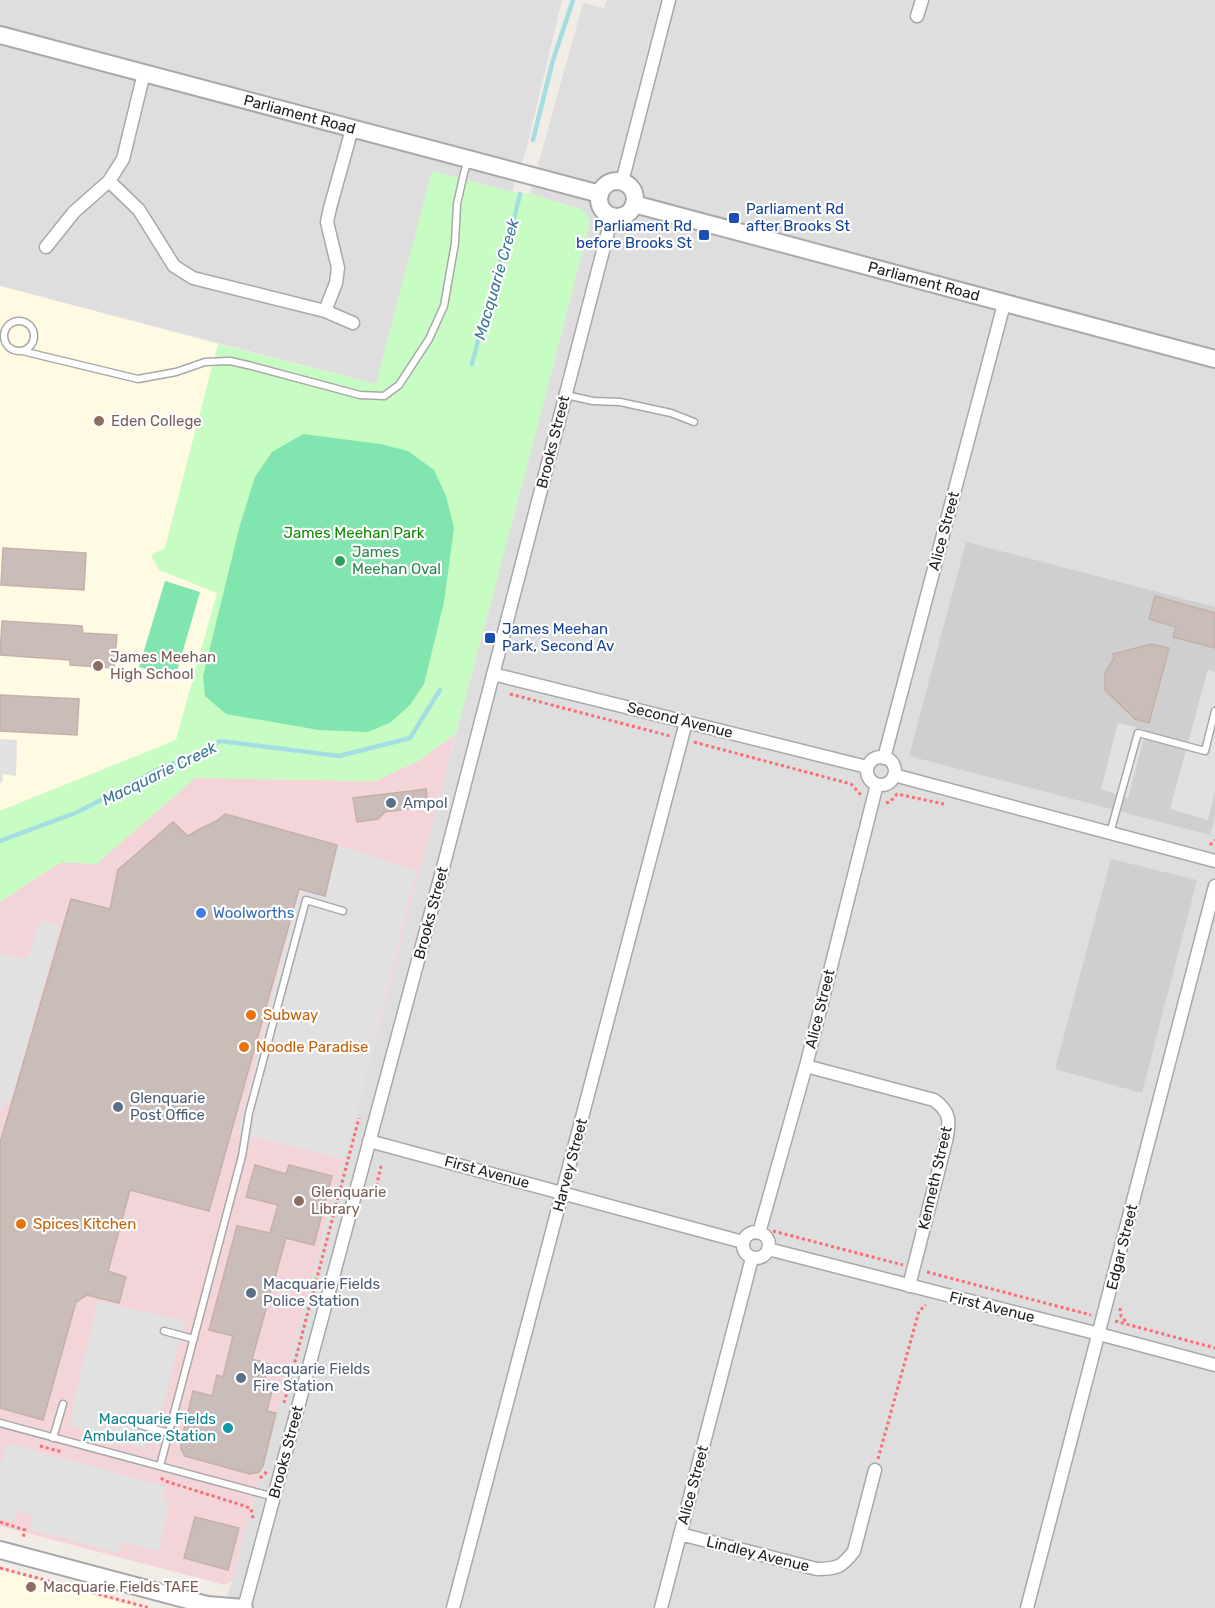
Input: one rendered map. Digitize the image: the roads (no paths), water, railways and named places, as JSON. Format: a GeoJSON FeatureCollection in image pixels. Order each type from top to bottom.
{"type":"FeatureCollection","features":[{"type":"Feature","properties":{"kind":"street"},"geometry":{"type":"LineString","coordinates":[[622,182],[669,0]]}},
{"type":"Feature","properties":{"kind":"street"},"geometry":{"type":"LineString","coordinates":[[918,16],[922,0]]}},
{"type":"Feature","properties":{"kind":"street","name":"Parliament Road"},"geometry":{"type":"LineString","coordinates":[[0,35],[600,194]]}},
{"type":"Feature","properties":{"kind":"street"},"geometry":{"type":"LineString","coordinates":[[46,247],[74,212],[109,181],[123,159],[144,74]]}},
{"type":"Feature","properties":{"kind":"street"},"geometry":{"type":"LineString","coordinates":[[325,311],[336,283],[338,268],[327,222],[352,129]]}},
{"type":"Feature","properties":{"kind":"street"},"geometry":{"type":"LineString","coordinates":[[109,181],[139,210],[174,266],[193,278],[325,311],[353,323]]}},
{"type":"Feature","properties":{"kind":"street"},"geometry":{"type":"LineString","coordinates":[[622,182],[633,190],[634,204],[626,214],[619,217],[612,216],[601,208],[600,194],[608,183],[622,182]]}},
{"type":"Feature","properties":{"kind":"street","name":"Parliament Road"},"geometry":{"type":"LineString","coordinates":[[634,204],[1215,359]]}},
{"type":"Feature","properties":{"kind":"street","name":"Brooks Street"},"geometry":{"type":"LineString","coordinates":[[244,1608],[442,871],[612,216]]}},
{"type":"Feature","properties":{"kind":"street","name":"Alice Street"},"geometry":{"type":"LineString","coordinates":[[884,758],[1004,304]]}},
{"type":"Feature","properties":{"kind":"street","name":"Second Avenue"},"geometry":{"type":"LineString","coordinates":[[494,674],[867,767]]}},
{"type":"Feature","properties":{"kind":"street","name":"Harvey Street"},"geometry":{"type":"LineString","coordinates":[[453,1608],[686,722]]}},
{"type":"Feature","properties":{"kind":"street"},"geometry":{"type":"LineString","coordinates":[[884,758],[893,764],[894,775],[887,783],[877,784],[868,778],[867,767],[874,759],[884,758]]}},
{"type":"Feature","properties":{"kind":"street"},"geometry":{"type":"LineString","coordinates":[[894,775],[1215,861]]}},
{"type":"Feature","properties":{"kind":"street","name":"Alice Street"},"geometry":{"type":"LineString","coordinates":[[759,1233],[806,1066],[877,784]]}},
{"type":"Feature","properties":{"kind":"street","name":"Edgar Street"},"geometry":{"type":"LineString","coordinates":[[1027,1608],[1215,886]]}},
{"type":"Feature","properties":{"kind":"street","name":"Kenneth Street"},"geometry":{"type":"LineString","coordinates":[[806,1066],[934,1100],[945,1108],[949,1124],[946,1141],[909,1286]]}},
{"type":"Feature","properties":{"kind":"street","name":"First Avenue"},"geometry":{"type":"LineString","coordinates":[[369,1141],[743,1242]]}},
{"type":"Feature","properties":{"kind":"street"},"geometry":{"type":"LineString","coordinates":[[759,1233],[767,1239],[768,1249],[762,1257],[752,1258],[744,1251],[743,1242],[750,1234],[759,1233]]}},
{"type":"Feature","properties":{"kind":"street","name":"First Avenue"},"geometry":{"type":"LineString","coordinates":[[768,1249],[1215,1365]]}},
{"type":"Feature","properties":{"kind":"street","name":"Alice Street"},"geometry":{"type":"LineString","coordinates":[[661,1608],[752,1258]]}},
{"type":"Feature","properties":{"kind":"street","name":"Lindley Avenue"},"geometry":{"type":"LineString","coordinates":[[681,1534],[817,1569],[833,1569],[846,1561],[854,1551],[874,1470]]}},
{"type":"Feature","properties":{"kind":"street"},"geometry":{"type":"LineString","coordinates":[[0,1550],[207,1605],[244,1608]]}},
{"type":"Feature","properties":{"kind":"lane"},"geometry":{"type":"LineString","coordinates":[[22,351],[30,346],[34,338],[32,328],[20,321],[11,324],[5,332],[4,337],[12,349],[138,379],[176,372],[206,362],[230,361],[360,394],[384,396],[399,385],[429,339],[444,306],[455,243],[457,204],[469,160]]}},
{"type":"Feature","properties":{"kind":"lane"},"geometry":{"type":"LineString","coordinates":[[566,394],[593,401],[620,402],[671,413],[694,422]]}},
{"type":"Feature","properties":{"kind":"lane"},"geometry":{"type":"LineString","coordinates":[[1110,833],[1138,733],[1205,751],[1215,711]]}},
{"type":"Feature","properties":{"kind":"lane"},"geometry":{"type":"LineString","coordinates":[[160,1466],[242,1156],[249,1113],[306,900],[343,912]]}},
{"type":"Feature","properties":{"kind":"lane"},"geometry":{"type":"LineString","coordinates":[[164,1331],[194,1340]]}},
{"type":"Feature","properties":{"kind":"lane"},"geometry":{"type":"LineString","coordinates":[[53,1438],[63,1404]]}},
{"type":"Feature","properties":{"kind":"lane"},"geometry":{"type":"LineString","coordinates":[[0,1423],[274,1497]]}},
{"type":"Feature","properties":{"kind":"lane"},"geometry":{"type":"LineString","coordinates":[[140,1425],[169,1433]]}},
{"type":"Feature","properties":{"kind":"waterway","name":"Macquarie Creek"},"geometry":{"type":"LineString","coordinates":[[533,140],[553,60],[573,0]]}},
{"type":"Feature","properties":{"kind":"waterway","name":"Macquarie Creek"},"geometry":{"type":"LineString","coordinates":[[472,364],[509,240],[520,194]]}},
{"type":"Feature","properties":{"kind":"waterway","name":"Macquarie Creek"},"geometry":{"type":"LineString","coordinates":[[0,841],[78,812],[161,768],[199,754],[220,741],[339,756],[410,738],[440,690]]}},
{"type":"Feature","properties":{"kind":"place","name":"Parliament Rd after Brooks St"},"geometry":{"type":"Point","coordinates":[734,218]}},
{"type":"Feature","properties":{"kind":"place","name":"Parliament Rd before Brooks St"},"geometry":{"type":"Point","coordinates":[704,235]}},
{"type":"Feature","properties":{"kind":"place","name":"Eden College"},"geometry":{"type":"Point","coordinates":[99,421]}},
{"type":"Feature","properties":{"kind":"place","name":"James Meehan Oval"},"geometry":{"type":"Point","coordinates":[340,561]}},
{"type":"Feature","properties":{"kind":"place","name":"James Meehan Park, Second Av"},"geometry":{"type":"Point","coordinates":[490,638]}},
{"type":"Feature","properties":{"kind":"place","name":"James Meehan High School"},"geometry":{"type":"Point","coordinates":[98,666]}},
{"type":"Feature","properties":{"kind":"place","name":"Ampol"},"geometry":{"type":"Point","coordinates":[391,803]}},
{"type":"Feature","properties":{"kind":"place","name":"Woolworths"},"geometry":{"type":"Point","coordinates":[201,913]}},
{"type":"Feature","properties":{"kind":"place","name":"Subway"},"geometry":{"type":"Point","coordinates":[251,1015]}},
{"type":"Feature","properties":{"kind":"place","name":"Noodle Paradise"},"geometry":{"type":"Point","coordinates":[244,1047]}},
{"type":"Feature","properties":{"kind":"place","name":"Glenquarie Post Office"},"geometry":{"type":"Point","coordinates":[118,1107]}},
{"type":"Feature","properties":{"kind":"place","name":"Glenquarie Library"},"geometry":{"type":"Point","coordinates":[299,1201]}},
{"type":"Feature","properties":{"kind":"place","name":"Spices Kitchen"},"geometry":{"type":"Point","coordinates":[21,1224]}},
{"type":"Feature","properties":{"kind":"place","name":"Macquarie Fields Police Station"},"geometry":{"type":"Point","coordinates":[251,1293]}},
{"type":"Feature","properties":{"kind":"place","name":"Macquarie Fields Fire Station"},"geometry":{"type":"Point","coordinates":[241,1378]}},
{"type":"Feature","properties":{"kind":"place","name":"Macquarie Fields Ambulance Station"},"geometry":{"type":"Point","coordinates":[228,1428]}},
{"type":"Feature","properties":{"kind":"place","name":"Macquarie Fields TAFE"},"geometry":{"type":"Point","coordinates":[31,1587]}},
{"type":"Feature","properties":{"kind":"park label","name":"James Meehan Park"},"geometry":{"type":"Point","coordinates":[354,533]}}]}
